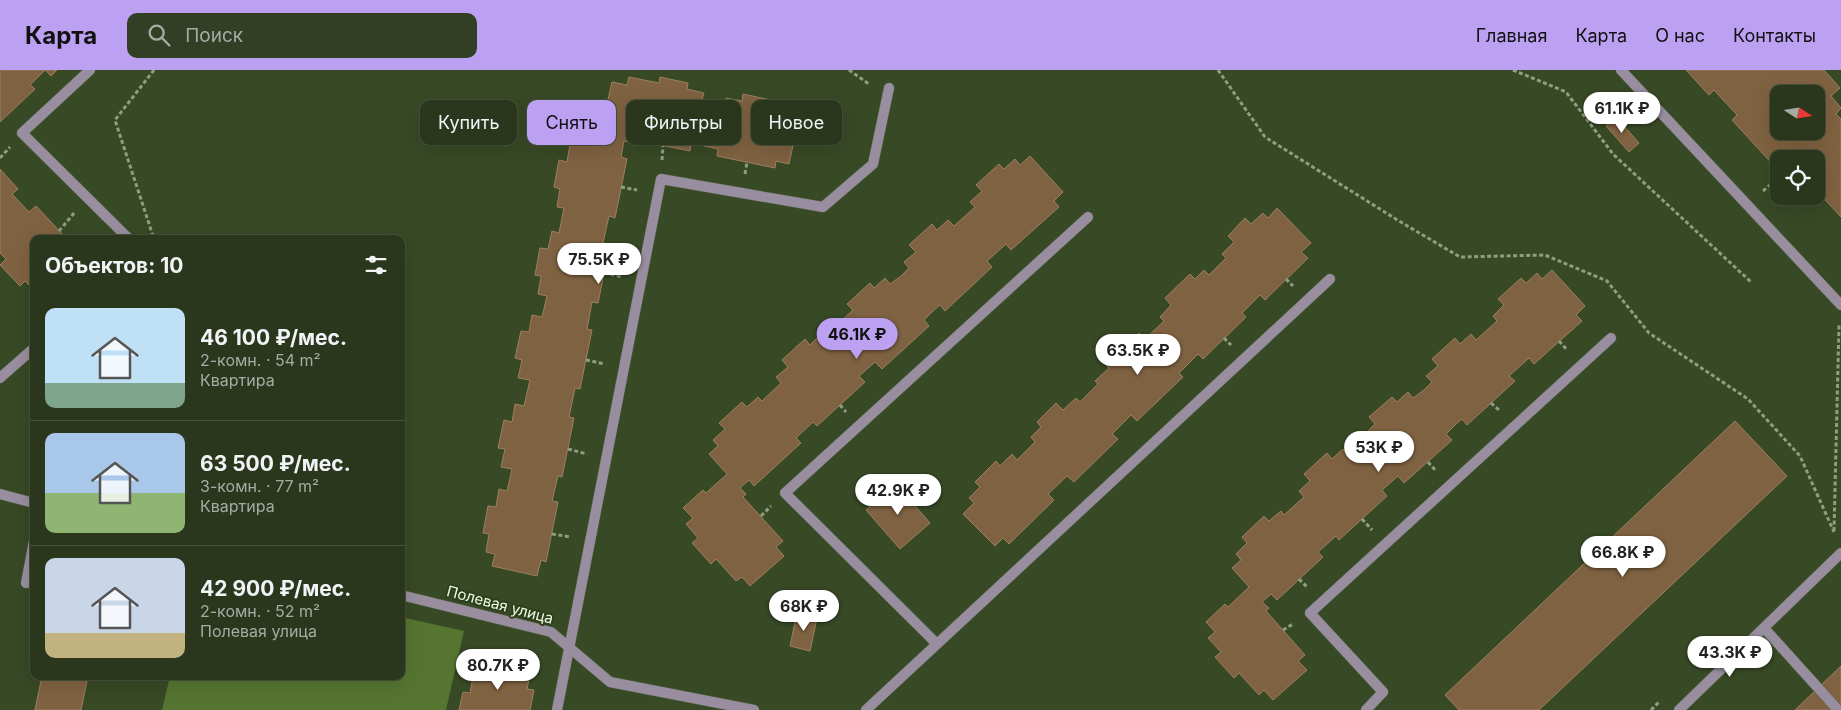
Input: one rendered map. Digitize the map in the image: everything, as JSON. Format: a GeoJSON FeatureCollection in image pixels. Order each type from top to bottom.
{"type":"FeatureCollection","features":[{"type":"Feature","properties":{"kind":"street"},"geometry":{"type":"LineString","coordinates":[[90,70],[22,133],[124,235]]}},
{"type":"Feature","properties":{"kind":"street"},"geometry":{"type":"LineString","coordinates":[[1621,70],[1840,304]]}},
{"type":"Feature","properties":{"kind":"street"},"geometry":{"type":"LineString","coordinates":[[557,710],[661,180],[823,207],[873,164],[890,88]]}},
{"type":"Feature","properties":{"kind":"street"},"geometry":{"type":"LineString","coordinates":[[937,644],[785,493],[1088,217]]}},
{"type":"Feature","properties":{"kind":"street"},"geometry":{"type":"LineString","coordinates":[[866,710],[1330,279]]}},
{"type":"Feature","properties":{"kind":"street"},"geometry":{"type":"LineString","coordinates":[[1366,710],[1383,692],[1310,613],[1611,338]]}},
{"type":"Feature","properties":{"kind":"street"},"geometry":{"type":"LineString","coordinates":[[0,378],[30,352]]}},
{"type":"Feature","properties":{"kind":"street"},"geometry":{"type":"LineString","coordinates":[[0,494],[30,502]]}},
{"type":"Feature","properties":{"kind":"street"},"geometry":{"type":"LineString","coordinates":[[1679,710],[1841,553]]}},
{"type":"Feature","properties":{"kind":"street"},"geometry":{"type":"LineString","coordinates":[[26,583],[30,562]]}},
{"type":"Feature","properties":{"kind":"street","name":"Полевая улица"},"geometry":{"type":"LineString","coordinates":[[405,596],[551,632],[610,682],[754,710]]}},
{"type":"Feature","properties":{"kind":"street"},"geometry":{"type":"LineString","coordinates":[[1764,628],[1838,710]]}},
{"type":"Feature","properties":{"kind":"path"},"geometry":{"type":"LineString","coordinates":[[153,235],[115,120],[154,70]]}},
{"type":"Feature","properties":{"kind":"path"},"geometry":{"type":"LineString","coordinates":[[1218,70],[1265,137],[1399,222],[1460,257],[1545,255],[1607,281],[1649,333],[1748,399],[1800,456],[1834,532],[1840,304]]}},
{"type":"Feature","properties":{"kind":"path"},"geometry":{"type":"LineString","coordinates":[[1514,70],[1566,92],[1613,154],[1752,282]]}},
{"type":"Feature","properties":{"kind":"path"},"geometry":{"type":"LineString","coordinates":[[1651,710],[1665,696]]}},
{"type":"Feature","properties":{"kind":"green space"},"geometry":{"type":"Polygon","coordinates":[[[405,618],[464,631],[446,710],[162,710],[169,680],[405,680],[405,618]]]}},
{"type":"Feature","properties":{"kind":"building"},"geometry":{"type":"Polygon","coordinates":[[[0,70],[45,70],[30,85],[35,89],[0,122],[0,70]]]}},
{"type":"Feature","properties":{"kind":"building"},"geometry":{"type":"Polygon","coordinates":[[[45,70],[57,70],[51,76],[45,70]]]}},
{"type":"Feature","properties":{"kind":"building"},"geometry":{"type":"Polygon","coordinates":[[[1686,70],[1824,70],[1840,88],[1831,96],[1841,108],[1836,114],[1841,119],[1841,217],[1825,200],[1825,150],[1770,150],[1770,161],[1732,120],[1737,115],[1714,90],[1709,95],[1686,70]]]}},
{"type":"Feature","properties":{"kind":"building"},"geometry":{"type":"Polygon","coordinates":[[[629,77],[659,83],[660,77],[688,83],[687,89],[704,93],[702,100],[626,100],[626,141],[624,141],[621,157],[627,159],[615,218],[609,216],[603,243],[610,244],[598,303],[592,302],[587,329],[592,330],[580,389],[575,388],[569,417],[574,418],[562,477],[558,476],[552,501],[558,502],[546,562],[541,560],[537,576],[492,566],[495,554],[486,552],[489,534],[483,533],[488,506],[496,507],[499,489],[507,491],[512,469],[501,467],[505,449],[498,448],[504,420],[512,422],[515,404],[524,406],[530,380],[518,378],[522,360],[515,358],[521,331],[529,332],[532,315],[542,317],[547,296],[538,294],[541,276],[535,275],[540,248],[548,249],[552,231],[559,233],[564,208],[557,207],[560,189],[554,187],[559,160],[567,162],[570,145],[616,145],[616,100],[608,100],[612,82],[627,85],[629,77]]]}},
{"type":"Feature","properties":{"kind":"building"},"geometry":{"type":"Polygon","coordinates":[[[743,94],[771,100],[751,100],[751,145],[793,145],[789,164],[776,161],[775,168],[717,156],[718,149],[700,145],[741,145],[741,101],[743,94]]]}},
{"type":"Feature","properties":{"kind":"building"},"geometry":{"type":"Polygon","coordinates":[[[1616,117],[1639,143],[1629,152],[1606,126],[1616,117]]]}},
{"type":"Feature","properties":{"kind":"building"},"geometry":{"type":"Polygon","coordinates":[[[661,145],[691,145],[690,151],[661,145]]]}},
{"type":"Feature","properties":{"kind":"building"},"geometry":{"type":"Polygon","coordinates":[[[1030,156],[1063,192],[1054,201],[1059,207],[1011,250],[1006,244],[987,261],[992,267],[945,311],[940,305],[933,311],[924,320],[929,326],[882,369],[875,362],[859,376],[865,382],[817,426],[813,422],[796,438],[801,443],[754,486],[749,480],[740,488],[746,494],[743,497],[783,541],[776,547],[784,556],[750,586],[742,577],[736,581],[716,559],[711,564],[692,543],[698,538],[686,524],[693,518],[683,508],[703,490],[706,493],[727,474],[709,454],[718,446],[713,440],[725,429],[719,423],[742,402],[747,407],[758,397],[762,401],[781,383],[776,377],[788,367],[782,360],[805,339],[810,345],[820,335],[828,343],[846,327],[841,321],[853,310],[847,304],[870,283],[874,288],[885,278],[890,284],[901,276],[909,268],[904,262],[916,252],[909,245],[932,224],[937,230],[948,220],[954,226],[975,207],[970,202],[982,191],[976,185],[999,164],[1004,169],[1015,159],[1020,165],[1030,156]]]}},
{"type":"Feature","properties":{"kind":"building"},"geometry":{"type":"Polygon","coordinates":[[[0,169],[18,189],[12,194],[29,212],[36,206],[63,235],[30,235],[30,286],[25,281],[20,286],[0,265],[6,259],[0,253],[0,169]]]}},
{"type":"Feature","properties":{"kind":"building"},"geometry":{"type":"Polygon","coordinates":[[[1277,208],[1311,243],[1301,252],[1308,258],[1265,300],[1260,295],[1242,313],[1246,317],[1203,359],[1198,354],[1179,373],[1183,377],[1137,421],[1131,415],[1112,434],[1118,439],[1074,482],[1067,476],[1048,494],[1054,500],[1009,544],[1003,538],[995,546],[963,514],[974,503],[969,498],[980,487],[975,482],[996,461],[1000,466],[1012,454],[1017,460],[1035,442],[1031,437],[1041,427],[1037,422],[1056,403],[1063,410],[1076,398],[1080,402],[1098,384],[1095,381],[1109,368],[1102,361],[1127,337],[1131,341],[1139,333],[1145,339],[1164,321],[1160,317],[1171,305],[1165,298],[1190,274],[1195,279],[1204,270],[1209,275],[1226,258],[1222,254],[1234,242],[1228,236],[1245,218],[1251,224],[1263,213],[1268,218],[1277,208]]]}},
{"type":"Feature","properties":{"kind":"building"},"geometry":{"type":"Polygon","coordinates":[[[1552,270],[1585,306],[1576,315],[1582,321],[1534,364],[1529,358],[1509,376],[1515,381],[1467,425],[1462,419],[1455,425],[1446,434],[1452,440],[1404,483],[1398,476],[1382,490],[1387,496],[1339,540],[1336,536],[1318,552],[1323,557],[1277,600],[1271,594],[1262,602],[1269,608],[1266,611],[1305,655],[1298,661],[1307,670],[1273,700],[1264,690],[1259,695],[1239,673],[1234,678],[1215,657],[1221,652],[1208,638],[1215,632],[1206,622],[1225,604],[1228,607],[1249,587],[1232,568],[1241,560],[1236,554],[1247,543],[1242,537],[1264,516],[1269,521],[1281,511],[1284,515],[1304,497],[1299,491],[1310,481],[1304,474],[1327,453],[1332,459],[1343,449],[1350,457],[1368,440],[1364,435],[1375,424],[1369,417],[1392,397],[1397,402],[1408,392],[1413,398],[1424,390],[1432,382],[1426,376],[1438,366],[1432,359],[1455,338],[1460,344],[1471,334],[1476,340],[1497,321],[1493,316],[1504,305],[1498,299],[1521,278],[1526,283],[1537,273],[1542,279],[1552,270]]]}},
{"type":"Feature","properties":{"kind":"building"},"geometry":{"type":"Polygon","coordinates":[[[1735,421],[1787,476],[1539,710],[1459,710],[1445,695],[1735,421]]]}},
{"type":"Feature","properties":{"kind":"building"},"geometry":{"type":"Polygon","coordinates":[[[895,483],[930,523],[900,549],[866,510],[895,483]]]}},
{"type":"Feature","properties":{"kind":"building"},"geometry":{"type":"Polygon","coordinates":[[[797,613],[817,618],[810,651],[790,646],[797,613]]]}},
{"type":"Feature","properties":{"kind":"building"},"geometry":{"type":"Polygon","coordinates":[[[482,664],[530,674],[527,689],[534,690],[530,710],[459,710],[463,692],[470,693],[473,677],[479,678],[482,664]]]}},
{"type":"Feature","properties":{"kind":"building"},"geometry":{"type":"Polygon","coordinates":[[[1841,666],[1841,710],[1795,710],[1841,666]]]}},
{"type":"Feature","properties":{"kind":"building"},"geometry":{"type":"Polygon","coordinates":[[[41,680],[87,680],[81,710],[35,710],[41,680]]]}}]}
